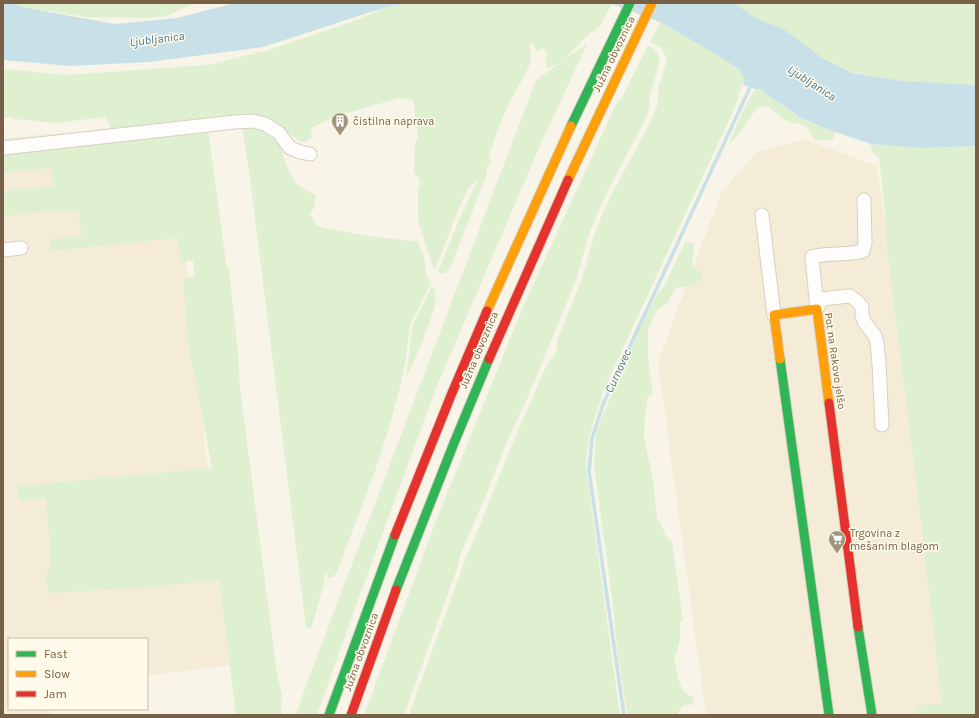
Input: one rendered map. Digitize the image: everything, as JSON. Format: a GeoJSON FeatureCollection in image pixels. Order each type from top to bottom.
{"type":"FeatureCollection","features":[{"type":"Feature","properties":{"kind":"main road","name":"Južna obvoznica"},"geometry":{"type":"LineString","coordinates":[[329,715],[369,605],[454,388],[534,205],[591,81],[630,3]]}},
{"type":"Feature","properties":{"kind":"main road","name":"Južna obvoznica"},"geometry":{"type":"LineString","coordinates":[[351,715],[408,558],[513,300],[610,88],[652,3]]}},
{"type":"Feature","properties":{"kind":"main road","name":"Pot na Rakovo jelšo"},"geometry":{"type":"LineString","coordinates":[[774,315],[817,309],[862,657],[872,715]]}},
{"type":"Feature","properties":{"kind":"main road"},"geometry":{"type":"LineString","coordinates":[[774,315],[829,715]]}},
{"type":"Feature","properties":{"kind":"street"},"geometry":{"type":"LineString","coordinates":[[3,148],[253,121],[265,124],[278,133],[290,148],[310,154]]}},
{"type":"Feature","properties":{"kind":"street"},"geometry":{"type":"LineString","coordinates":[[817,309],[812,257],[819,255],[854,254],[863,251],[864,200]]}},
{"type":"Feature","properties":{"kind":"street"},"geometry":{"type":"LineString","coordinates":[[762,215],[774,315]]}},
{"type":"Feature","properties":{"kind":"street"},"geometry":{"type":"LineString","coordinates":[[3,250],[21,248]]}},
{"type":"Feature","properties":{"kind":"street"},"geometry":{"type":"LineString","coordinates":[[817,309],[821,299],[850,296],[857,300],[862,307],[862,316],[865,323],[875,336],[879,364],[882,425]]}},
{"type":"Feature","properties":{"kind":"shaded area"},"geometry":{"type":"Polygon","coordinates":[[[172,124],[219,580],[230,666],[148,675],[148,638],[8,638],[8,710],[51,710],[52,715],[3,715],[3,138],[172,124]]]}},
{"type":"Feature","properties":{"kind":"shaded area"},"geometry":{"type":"Polygon","coordinates":[[[804,139],[877,166],[953,715],[706,715],[658,362],[722,191],[757,152],[804,139]]]}},
{"type":"Feature","properties":{"kind":"green space"},"geometry":{"type":"Polygon","coordinates":[[[14,3],[194,3],[166,16],[149,18],[86,17],[22,7],[14,3]]]}},
{"type":"Feature","properties":{"kind":"green space"},"geometry":{"type":"Polygon","coordinates":[[[408,3],[612,4],[600,26],[589,34],[563,60],[587,44],[542,141],[436,388],[317,715],[296,715],[536,80],[560,63],[548,68],[545,66],[547,53],[543,48],[538,52],[532,43],[529,45],[531,60],[526,74],[509,103],[499,126],[489,159],[491,160],[486,170],[487,174],[450,268],[446,273],[441,274],[438,272],[462,213],[478,180],[476,180],[468,189],[435,269],[433,267],[418,221],[418,191],[420,179],[414,173],[415,145],[418,137],[413,100],[399,98],[341,115],[312,127],[311,139],[305,142],[299,141],[271,120],[253,115],[236,115],[112,131],[106,117],[54,123],[15,119],[10,117],[3,118],[3,69],[67,75],[207,65],[266,51],[365,17],[380,9],[408,3]]]}},
{"type":"Feature","properties":{"kind":"green space"},"geometry":{"type":"Polygon","coordinates":[[[734,3],[976,3],[976,85],[905,82],[852,73],[812,52],[782,28],[757,19],[734,3]]]}},
{"type":"Feature","properties":{"kind":"green space"},"geometry":{"type":"Polygon","coordinates":[[[660,22],[739,69],[744,78],[735,107],[605,387],[595,417],[586,457],[586,468],[620,715],[409,715],[466,557],[546,366],[556,353],[558,338],[582,279],[593,239],[603,212],[651,121],[657,106],[659,86],[667,59],[659,46],[650,42],[660,22]]]}},
{"type":"Feature","properties":{"kind":"green space"},"geometry":{"type":"Polygon","coordinates":[[[648,45],[657,53],[660,60],[650,96],[649,111],[607,192],[589,234],[576,280],[461,553],[457,569],[404,715],[364,715],[436,521],[523,307],[618,100],[621,100],[648,45]]]}},
{"type":"Feature","properties":{"kind":"green space"},"geometry":{"type":"Polygon","coordinates":[[[755,89],[760,89],[801,118],[835,132],[833,139],[825,141],[816,140],[812,136],[809,129],[805,126],[787,121],[767,106],[758,108],[754,112],[740,133],[728,145],[747,102],[755,89]]]}},
{"type":"Feature","properties":{"kind":"green space"},"geometry":{"type":"Polygon","coordinates":[[[242,126],[260,126],[273,134],[294,181],[316,196],[314,208],[310,214],[316,225],[323,228],[369,236],[418,242],[423,253],[427,277],[431,282],[410,325],[405,364],[399,391],[376,468],[337,572],[333,577],[327,578],[327,574],[324,573],[325,580],[311,629],[306,627],[250,178],[242,126]]]}},
{"type":"Feature","properties":{"kind":"green space"},"geometry":{"type":"Polygon","coordinates":[[[208,130],[226,262],[229,270],[238,353],[240,388],[277,674],[283,701],[281,702],[281,715],[236,715],[219,580],[144,588],[49,593],[46,576],[51,564],[46,498],[19,501],[17,492],[17,486],[212,468],[188,342],[184,279],[195,276],[193,261],[187,261],[181,264],[177,238],[50,251],[49,240],[81,236],[79,211],[40,212],[3,216],[3,191],[53,187],[51,168],[3,173],[3,154],[208,130]]]}},
{"type":"Feature","properties":{"kind":"green space"},"geometry":{"type":"Polygon","coordinates":[[[871,144],[921,148],[976,146],[976,715],[916,715],[915,706],[942,703],[888,257],[879,158],[874,154],[871,144]]]}},
{"type":"Feature","properties":{"kind":"green space"},"geometry":{"type":"Polygon","coordinates":[[[685,242],[694,243],[692,267],[702,273],[702,278],[693,284],[676,288],[668,302],[658,309],[648,329],[648,358],[653,394],[648,396],[644,437],[653,481],[657,518],[666,537],[672,541],[683,621],[680,623],[680,639],[674,663],[676,665],[680,684],[685,692],[693,697],[694,704],[683,706],[678,712],[678,715],[627,715],[594,465],[596,432],[638,333],[657,294],[664,287],[685,242]]]}},
{"type":"Feature","properties":{"kind":"green space"},"geometry":{"type":"Polygon","coordinates":[[[432,286],[436,297],[434,310],[418,353],[406,377],[413,325],[432,286]]]}},
{"type":"Feature","properties":{"kind":"water","name":"Ljubljanica"},"geometry":{"type":"Polygon","coordinates":[[[3,3],[14,3],[22,7],[115,24],[177,18],[235,3],[406,3],[380,9],[263,47],[149,62],[70,66],[3,60],[3,3]]]}},
{"type":"Feature","properties":{"kind":"water","name":"Ljubljanica"},"geometry":{"type":"Polygon","coordinates":[[[607,3],[734,3],[757,19],[782,28],[822,58],[852,73],[902,81],[976,85],[976,146],[921,148],[871,144],[835,132],[801,118],[760,89],[743,85],[744,78],[739,69],[660,22],[607,3]]]}},
{"type":"Feature","properties":{"kind":"waterway","name":"Curnovec"},"geometry":{"type":"LineString","coordinates":[[624,715],[589,471],[592,438],[604,402],[752,83]]}},
{"type":"Feature","properties":{"kind":"traffic: fast"},"geometry":{"type":"LineString","coordinates":[[571,126],[630,3]]}},
{"type":"Feature","properties":{"kind":"traffic: fast"},"geometry":{"type":"LineString","coordinates":[[396,590],[489,359]]}},
{"type":"Feature","properties":{"kind":"traffic: fast"},"geometry":{"type":"LineString","coordinates":[[780,359],[829,715]]}},
{"type":"Feature","properties":{"kind":"traffic: fast"},"geometry":{"type":"LineString","coordinates":[[329,715],[395,535]]}},
{"type":"Feature","properties":{"kind":"traffic: fast"},"geometry":{"type":"LineString","coordinates":[[858,627],[872,715]]}},
{"type":"Feature","properties":{"kind":"traffic: slow"},"geometry":{"type":"LineString","coordinates":[[568,180],[652,3]]}},
{"type":"Feature","properties":{"kind":"traffic: slow"},"geometry":{"type":"LineString","coordinates":[[487,311],[571,126]]}},
{"type":"Feature","properties":{"kind":"traffic: slow"},"geometry":{"type":"LineString","coordinates":[[780,359],[774,315],[817,309],[829,403]]}},
{"type":"Feature","properties":{"kind":"traffic: jam"},"geometry":{"type":"LineString","coordinates":[[489,359],[568,180]]}},
{"type":"Feature","properties":{"kind":"traffic: jam"},"geometry":{"type":"LineString","coordinates":[[395,535],[452,393],[487,311]]}},
{"type":"Feature","properties":{"kind":"traffic: jam"},"geometry":{"type":"LineString","coordinates":[[829,403],[858,627]]}},
{"type":"Feature","properties":{"kind":"traffic: jam"},"geometry":{"type":"LineString","coordinates":[[351,715],[396,590]]}},
{"type":"Feature","properties":{"kind":"place","name":"čistilna naprava"},"geometry":{"type":"Point","coordinates":[340,136]}},
{"type":"Feature","properties":{"kind":"place","name":"Trgovina z mešanim blagom"},"geometry":{"type":"Point","coordinates":[837,554]}}]}
